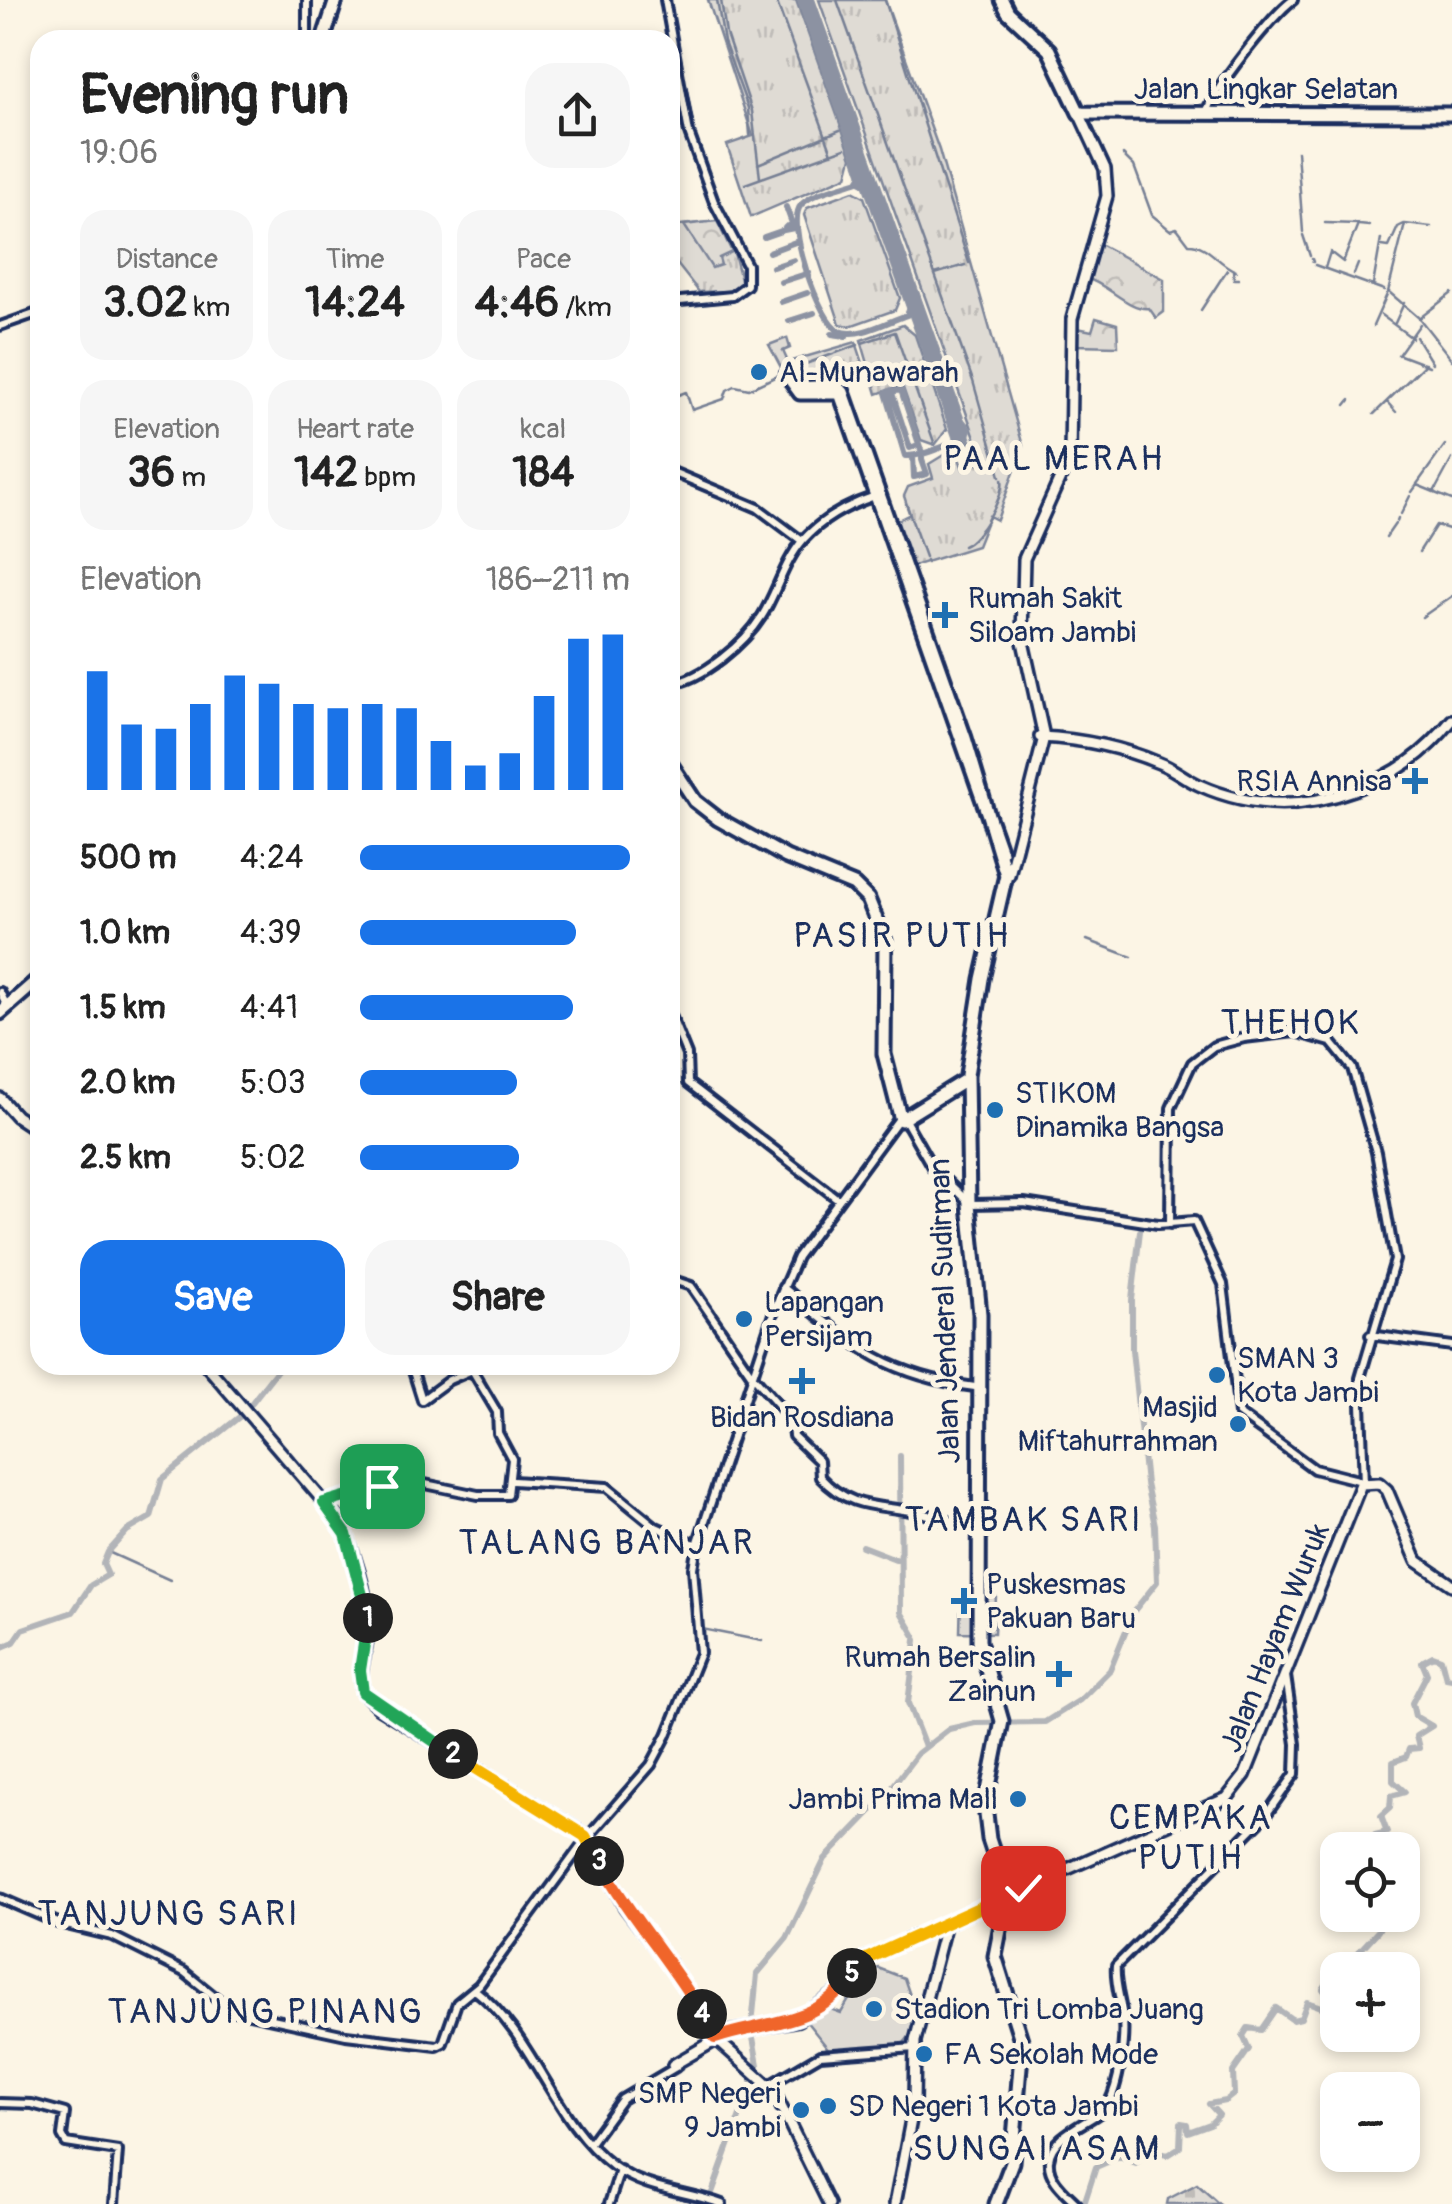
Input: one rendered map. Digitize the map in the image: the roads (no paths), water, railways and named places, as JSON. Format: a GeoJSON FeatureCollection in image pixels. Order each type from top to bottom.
{"type":"FeatureCollection","features":[{"type":"Feature","properties":{"kind":"highway"},"geometry":{"type":"LineString","coordinates":[[326,30],[336,0]]}},
{"type":"Feature","properties":{"kind":"highway"},"geometry":{"type":"LineString","coordinates":[[1002,0],[1008,12],[1049,50],[1079,113]]}},
{"type":"Feature","properties":{"kind":"highway","name":"Jalan Lingkar Selatan"},"geometry":{"type":"LineString","coordinates":[[1079,113],[1452,114]]}},
{"type":"Feature","properties":{"kind":"highway"},"geometry":{"type":"LineString","coordinates":[[812,389],[840,392],[1007,854]]}},
{"type":"Feature","properties":{"kind":"highway"},"geometry":{"type":"LineString","coordinates":[[680,774],[698,799],[786,857],[854,885],[872,905],[885,941],[884,1054],[901,1119],[965,1077]]}},
{"type":"Feature","properties":{"kind":"highway","name":"Jalan Jenderal Sudirman"},"geometry":{"type":"LineString","coordinates":[[977,1423],[965,1077],[975,1013],[1008,875],[1007,854]]}},
{"type":"Feature","properties":{"kind":"highway"},"geometry":{"type":"LineString","coordinates":[[4,1010],[30,987]]}},
{"type":"Feature","properties":{"kind":"highway","name":"Jalan Jenderal Sudirman"},"geometry":{"type":"LineString","coordinates":[[971,1253],[980,1314],[977,1605]]}},
{"type":"Feature","properties":{"kind":"highway","name":"Jalan Jenderal Sudirman"},"geometry":{"type":"LineString","coordinates":[[977,1497],[981,1655],[1000,1724],[986,1785],[985,1822],[1002,1901]]}},
{"type":"Feature","properties":{"kind":"highway"},"geometry":{"type":"LineString","coordinates":[[994,2204],[1008,2162],[1020,2058],[992,1955],[1002,1901]]}},
{"type":"Feature","properties":{"kind":"main road"},"geometry":{"type":"LineString","coordinates":[[1007,854],[1042,736],[1022,622],[1024,559],[1070,456],[1072,319],[1107,196],[1105,169],[1079,113]]}},
{"type":"Feature","properties":{"kind":"main road"},"geometry":{"type":"LineString","coordinates":[[1042,736],[1087,741],[1131,754],[1164,765],[1206,788],[1276,806],[1335,796],[1378,780],[1429,748],[1452,720]]}},
{"type":"Feature","properties":{"kind":"main road"},"geometry":{"type":"LineString","coordinates":[[0,1098],[30,1125]]}},
{"type":"Feature","properties":{"kind":"main road"},"geometry":{"type":"LineString","coordinates":[[215,1375],[346,1534],[367,1616],[360,1670],[363,1692],[379,1708],[587,1838],[631,1917],[676,1973],[716,2039],[769,2085],[801,2142],[828,2204]]}},
{"type":"Feature","properties":{"kind":"main road"},"geometry":{"type":"LineString","coordinates":[[278,1449],[337,1519]]}},
{"type":"Feature","properties":{"kind":"main road"},"geometry":{"type":"LineString","coordinates":[[1363,1484],[1380,1485],[1390,1495],[1416,1561],[1452,1585]]}},
{"type":"Feature","properties":{"kind":"main road","name":"Jalan Hayam Wuruk"},"geometry":{"type":"LineString","coordinates":[[1002,1901],[1222,1802],[1245,1775],[1363,1484]]}},
{"type":"Feature","properties":{"kind":"main road"},"geometry":{"type":"LineString","coordinates":[[716,2039],[797,2024],[844,1986],[864,1960],[1002,1901]]}},
{"type":"Feature","properties":{"kind":"main road"},"geometry":{"type":"LineString","coordinates":[[902,1944],[1002,1901]]}},
{"type":"Feature","properties":{"kind":"main road"},"geometry":{"type":"LineString","coordinates":[[897,2204],[916,2084],[915,2048],[946,1926]]}},
{"type":"Feature","properties":{"kind":"main road"},"geometry":{"type":"LineString","coordinates":[[677,2064],[716,2039],[748,2027],[794,2022],[828,2001]]}},
{"type":"Feature","properties":{"kind":"street"},"geometry":{"type":"LineString","coordinates":[[307,0],[307,30]]}},
{"type":"Feature","properties":{"kind":"street"},"geometry":{"type":"LineString","coordinates":[[665,0],[669,30]]}},
{"type":"Feature","properties":{"kind":"street"},"geometry":{"type":"LineString","coordinates":[[1206,114],[1218,84],[1238,68],[1278,13],[1293,0]]}},
{"type":"Feature","properties":{"kind":"street"},"geometry":{"type":"LineString","coordinates":[[680,94],[688,133],[713,203],[745,270],[741,290],[680,299]]}},
{"type":"Feature","properties":{"kind":"street"},"geometry":{"type":"LineString","coordinates":[[0,326],[30,316]]}},
{"type":"Feature","properties":{"kind":"street"},"geometry":{"type":"LineString","coordinates":[[680,475],[758,508],[802,541]]}},
{"type":"Feature","properties":{"kind":"street"},"geometry":{"type":"LineString","coordinates":[[680,681],[716,660],[760,619],[802,541],[834,514],[877,496]]}},
{"type":"Feature","properties":{"kind":"street"},"geometry":{"type":"LineString","coordinates":[[0,992],[4,1010]]}},
{"type":"Feature","properties":{"kind":"street"},"geometry":{"type":"LineString","coordinates":[[0,1898],[58,1922],[112,1936],[184,1972],[230,2010],[346,2035],[438,2046],[443,2043],[457,2003],[476,1990],[587,1838],[657,1755],[699,1660],[693,1568],[697,1545],[783,1287],[797,1256],[901,1119],[932,1167],[967,1202],[1024,1203],[1170,1224],[1194,1221],[1223,1284],[1239,1414],[1305,1464],[1363,1484],[1365,1447],[1360,1391],[1370,1335],[1395,1260],[1376,1152],[1348,1062],[1330,1040],[1295,1032],[1218,1044],[1192,1063],[1172,1108],[1170,1224]]}},
{"type":"Feature","properties":{"kind":"street"},"geometry":{"type":"LineString","coordinates":[[680,1038],[687,1055],[688,1083],[839,1200]]}},
{"type":"Feature","properties":{"kind":"street"},"geometry":{"type":"LineString","coordinates":[[680,1282],[691,1286],[752,1375],[790,1419],[793,1436],[820,1463],[822,1480],[855,1504],[975,1529]]}},
{"type":"Feature","properties":{"kind":"street"},"geometry":{"type":"LineString","coordinates":[[783,1287],[862,1350],[904,1373],[975,1387]]}},
{"type":"Feature","properties":{"kind":"street"},"geometry":{"type":"LineString","coordinates":[[1370,1335],[1452,1346]]}},
{"type":"Feature","properties":{"kind":"street"},"geometry":{"type":"LineString","coordinates":[[414,1375],[422,1400],[460,1375]]}},
{"type":"Feature","properties":{"kind":"street"},"geometry":{"type":"LineString","coordinates":[[324,1503],[401,1478],[508,1496],[512,1459],[498,1433],[497,1412],[475,1375]]}},
{"type":"Feature","properties":{"kind":"street"},"geometry":{"type":"LineString","coordinates":[[512,1482],[607,1487],[656,1527],[697,1545]]}},
{"type":"Feature","properties":{"kind":"street"},"geometry":{"type":"LineString","coordinates":[[1077,2204],[1049,2166],[1052,2151],[1077,2122],[1104,2109],[1110,2098],[1124,2026],[1116,1966],[1266,1815],[1295,1774],[1296,1744],[1285,1676]]}},
{"type":"Feature","properties":{"kind":"street"},"geometry":{"type":"LineString","coordinates":[[476,1990],[506,2018],[589,2142],[622,2171],[652,2186],[722,2204]]}},
{"type":"Feature","properties":{"kind":"street"},"geometry":{"type":"LineString","coordinates":[[769,2085],[820,2055],[915,2048]]}},
{"type":"Feature","properties":{"kind":"street"},"geometry":{"type":"LineString","coordinates":[[589,2142],[612,2107],[677,2064]]}},
{"type":"Feature","properties":{"kind":"street"},"geometry":{"type":"LineString","coordinates":[[0,2103],[32,2104],[66,2113],[62,2136],[66,2143],[118,2152],[114,2204]]}},
{"type":"Feature","properties":{"kind":"street"},"geometry":{"type":"LineString","coordinates":[[611,2204],[622,2171]]}},
{"type":"Feature","properties":{"kind":"waterway"},"geometry":{"type":"LineString","coordinates":[[717,0],[724,42],[748,108],[750,135]]}},
{"type":"Feature","properties":{"kind":"waterway"},"geometry":{"type":"LineString","coordinates":[[721,0],[726,34],[752,111],[760,178]]}},
{"type":"Feature","properties":{"kind":"waterway"},"geometry":{"type":"LineString","coordinates":[[776,0],[832,153]]}},
{"type":"Feature","properties":{"kind":"waterway"},"geometry":{"type":"LineString","coordinates":[[837,0],[973,381],[1000,476]]}},
{"type":"Feature","properties":{"kind":"waterway"},"geometry":{"type":"LineString","coordinates":[[885,0],[969,263]]}},
{"type":"Feature","properties":{"kind":"waterway"},"geometry":{"type":"LineString","coordinates":[[758,164],[840,130]]}},
{"type":"Feature","properties":{"kind":"waterway"},"geometry":{"type":"LineString","coordinates":[[745,184],[845,148]]}},
{"type":"Feature","properties":{"kind":"waterway"},"geometry":{"type":"LineString","coordinates":[[1297,151],[1303,232]]}},
{"type":"Feature","properties":{"kind":"waterway"},"geometry":{"type":"LineString","coordinates":[[1123,155],[1134,166],[1152,215],[1170,230],[1177,228],[1189,244],[1202,247],[1236,271]]}},
{"type":"Feature","properties":{"kind":"waterway"},"geometry":{"type":"LineString","coordinates":[[1325,223],[1358,224],[1343,262],[1330,252],[1325,268]]}},
{"type":"Feature","properties":{"kind":"waterway"},"geometry":{"type":"LineString","coordinates":[[1382,246],[1389,247],[1398,227],[1404,224]]}},
{"type":"Feature","properties":{"kind":"waterway"},"geometry":{"type":"LineString","coordinates":[[1373,326],[1388,292],[1405,224],[1431,227]]}},
{"type":"Feature","properties":{"kind":"waterway"},"geometry":{"type":"LineString","coordinates":[[1359,225],[1369,226]]}},
{"type":"Feature","properties":{"kind":"waterway"},"geometry":{"type":"LineString","coordinates":[[1303,235],[1310,256]]}},
{"type":"Feature","properties":{"kind":"waterway"},"geometry":{"type":"LineString","coordinates":[[1373,285],[1381,239]]}},
{"type":"Feature","properties":{"kind":"waterway"},"geometry":{"type":"LineString","coordinates":[[1354,274],[1358,264]]}},
{"type":"Feature","properties":{"kind":"waterway"},"geometry":{"type":"LineString","coordinates":[[935,274],[965,265]]}},
{"type":"Feature","properties":{"kind":"waterway"},"geometry":{"type":"LineString","coordinates":[[1315,265],[1384,290]]}},
{"type":"Feature","properties":{"kind":"waterway"},"geometry":{"type":"LineString","coordinates":[[1201,310],[1227,270]]}},
{"type":"Feature","properties":{"kind":"waterway"},"geometry":{"type":"LineString","coordinates":[[1233,270],[1234,279],[1239,279]]}},
{"type":"Feature","properties":{"kind":"waterway"},"geometry":{"type":"LineString","coordinates":[[1389,292],[1419,318],[1452,360]]}},
{"type":"Feature","properties":{"kind":"waterway"},"geometry":{"type":"LineString","coordinates":[[1421,317],[1452,293]]}},
{"type":"Feature","properties":{"kind":"waterway"},"geometry":{"type":"LineString","coordinates":[[1395,323],[1404,303]]}},
{"type":"Feature","properties":{"kind":"waterway"},"geometry":{"type":"LineString","coordinates":[[1381,315],[1412,338]]}},
{"type":"Feature","properties":{"kind":"waterway"},"geometry":{"type":"LineString","coordinates":[[1398,355],[1420,324]]}},
{"type":"Feature","properties":{"kind":"waterway"},"geometry":{"type":"LineString","coordinates":[[862,343],[895,332],[934,442]]}},
{"type":"Feature","properties":{"kind":"waterway"},"geometry":{"type":"LineString","coordinates":[[1416,337],[1432,363]]}},
{"type":"Feature","properties":{"kind":"waterway"},"geometry":{"type":"LineString","coordinates":[[800,366],[858,345]]}},
{"type":"Feature","properties":{"kind":"waterway"},"geometry":{"type":"LineString","coordinates":[[1400,355],[1429,366]]}},
{"type":"Feature","properties":{"kind":"waterway"},"geometry":{"type":"LineString","coordinates":[[1374,414],[1425,364]]}},
{"type":"Feature","properties":{"kind":"waterway"},"geometry":{"type":"LineString","coordinates":[[680,394],[686,392],[692,410],[724,399],[727,390],[735,386],[749,389],[781,374]]}},
{"type":"Feature","properties":{"kind":"waterway"},"geometry":{"type":"LineString","coordinates":[[1346,405],[1350,400]]}},
{"type":"Feature","properties":{"kind":"waterway"},"geometry":{"type":"LineString","coordinates":[[1387,402],[1396,412]]}},
{"type":"Feature","properties":{"kind":"waterway"},"geometry":{"type":"LineString","coordinates":[[1417,484],[1445,445]]}},
{"type":"Feature","properties":{"kind":"waterway"},"geometry":{"type":"LineString","coordinates":[[1412,492],[1417,485],[1434,492],[1452,459]]}},
{"type":"Feature","properties":{"kind":"waterway"},"geometry":{"type":"LineString","coordinates":[[963,546],[990,517],[1002,479]]}},
{"type":"Feature","properties":{"kind":"waterway"},"geometry":{"type":"LineString","coordinates":[[1435,493],[1452,500]]}},
{"type":"Feature","properties":{"kind":"waterway"},"geometry":{"type":"LineString","coordinates":[[1401,514],[1410,496]]}},
{"type":"Feature","properties":{"kind":"waterway"},"geometry":{"type":"LineString","coordinates":[[906,504],[925,557]]}},
{"type":"Feature","properties":{"kind":"waterway"},"geometry":{"type":"LineString","coordinates":[[1386,537],[1395,524]]}},
{"type":"Feature","properties":{"kind":"waterway"},"geometry":{"type":"LineString","coordinates":[[1419,552],[1436,525],[1452,530]]}},
{"type":"Feature","properties":{"kind":"waterway"},"geometry":{"type":"LineString","coordinates":[[1422,617],[1452,596]]}},
{"type":"Feature","properties":{"kind":"waterway"},"geometry":{"type":"LineString","coordinates":[[1087,940],[1132,957]]}},
{"type":"Feature","properties":{"kind":"waterway"},"geometry":{"type":"LineString","coordinates":[[752,2025],[757,1974],[787,1938],[825,1859],[883,1799],[918,1753],[949,1729],[975,1723],[1045,1722],[1080,1700],[1110,1670],[1134,1611],[1157,1582],[1155,1525],[1146,1484],[1132,1350],[1132,1300],[1140,1231]]}},
{"type":"Feature","properties":{"kind":"waterway"},"geometry":{"type":"LineString","coordinates":[[0,1648],[14,1642],[23,1629],[73,1612],[91,1585],[108,1575],[103,1564],[108,1552],[127,1531],[151,1517],[162,1479],[243,1414],[273,1375]]}},
{"type":"Feature","properties":{"kind":"waterway"},"geometry":{"type":"LineString","coordinates":[[900,1456],[901,1612],[915,1636]]}},
{"type":"Feature","properties":{"kind":"waterway"},"geometry":{"type":"LineString","coordinates":[[862,1546],[898,1560]]}},
{"type":"Feature","properties":{"kind":"waterway"},"geometry":{"type":"LineString","coordinates":[[108,1552],[170,1580]]}},
{"type":"Feature","properties":{"kind":"waterway"},"geometry":{"type":"LineString","coordinates":[[703,1645],[702,1629],[762,1641]]}},
{"type":"Feature","properties":{"kind":"waterway"},"geometry":{"type":"LineString","coordinates":[[916,1640],[908,1703],[925,1747]]}},
{"type":"Feature","properties":{"kind":"waterway","name":"SUNGAI ASAM"},"geometry":{"type":"LineString","coordinates":[[1387,1832],[1381,1816],[1390,1808],[1391,1796],[1405,1792],[1393,1781],[1393,1762],[1406,1757],[1409,1749],[1419,1748],[1416,1736],[1432,1726],[1415,1716],[1412,1703],[1427,1674],[1422,1662],[1433,1656],[1441,1659],[1446,1678],[1452,1679]]}},
{"type":"Feature","properties":{"kind":"waterway","name":"SUNGAI ASAM"},"geometry":{"type":"LineString","coordinates":[[1084,2204],[1096,2167],[1119,2157],[1136,2163],[1150,2151],[1167,2155],[1180,2147],[1181,2123],[1187,2124],[1188,2132],[1210,2124],[1219,2115],[1209,2104],[1225,2101],[1234,2094],[1233,2072],[1249,2049],[1243,2036],[1248,2028],[1261,2030],[1276,2008],[1293,2020],[1301,2018],[1307,2002],[1327,2009],[1331,2000],[1323,1989],[1342,1963],[1354,1957],[1377,1932]]}},
{"type":"Feature","properties":{"kind":"waterway"},"geometry":{"type":"LineString","coordinates":[[708,2204],[758,2065],[752,2032]]}},
{"type":"Feature","properties":{"kind":"place","name":"Al-Munawarah"},"geometry":{"type":"Point","coordinates":[759,372]}},
{"type":"Feature","properties":{"kind":"place","name":"Rumah Sakit Siloam Jambi"},"geometry":{"type":"Point","coordinates":[945,615]}},
{"type":"Feature","properties":{"kind":"place","name":"RSIA Annisa"},"geometry":{"type":"Point","coordinates":[1415,781]}},
{"type":"Feature","properties":{"kind":"place","name":"STIKOM Dinamika Bangsa"},"geometry":{"type":"Point","coordinates":[995,1110]}},
{"type":"Feature","properties":{"kind":"place","name":"Lapangan Persijam"},"geometry":{"type":"Point","coordinates":[744,1319]}},
{"type":"Feature","properties":{"kind":"place","name":"SMAN 3 Kota Jambi"},"geometry":{"type":"Point","coordinates":[1217,1375]}},
{"type":"Feature","properties":{"kind":"place","name":"Bidan Rosdiana"},"geometry":{"type":"Point","coordinates":[802,1381]}},
{"type":"Feature","properties":{"kind":"place","name":"Masjid Miftahurrahman"},"geometry":{"type":"Point","coordinates":[1238,1424]}},
{"type":"Feature","properties":{"kind":"place","name":"Puskesmas Pakuan Baru"},"geometry":{"type":"Point","coordinates":[964,1601]}},
{"type":"Feature","properties":{"kind":"place","name":"Rumah Bersalin Zainun"},"geometry":{"type":"Point","coordinates":[1059,1674]}},
{"type":"Feature","properties":{"kind":"place","name":"Jambi Prima Mall"},"geometry":{"type":"Point","coordinates":[1018,1799]}},
{"type":"Feature","properties":{"kind":"place","name":"Stadion Tri Lomba Juang"},"geometry":{"type":"Point","coordinates":[874,2009]}},
{"type":"Feature","properties":{"kind":"place","name":"FA Sekolah Mode"},"geometry":{"type":"Point","coordinates":[924,2054]}},
{"type":"Feature","properties":{"kind":"place","name":"SD Negeri 1 Kota Jambi"},"geometry":{"type":"Point","coordinates":[828,2106]}},
{"type":"Feature","properties":{"kind":"place","name":"SMP Negeri 9 Jambi"},"geometry":{"type":"Point","coordinates":[801,2110]}},
{"type":"Feature","properties":{"kind":"district","name":"PAAL MERAH"},"geometry":{"type":"Point","coordinates":[1054,459]}},
{"type":"Feature","properties":{"kind":"district","name":"PASIR PUTIH"},"geometry":{"type":"Point","coordinates":[902,936]}},
{"type":"Feature","properties":{"kind":"district","name":"THEHOK"},"geometry":{"type":"Point","coordinates":[1291,1023]}},
{"type":"Feature","properties":{"kind":"district","name":"TAMBAK SARI"},"geometry":{"type":"Point","coordinates":[1024,1520]}},
{"type":"Feature","properties":{"kind":"district","name":"TALANG BANJAR"},"geometry":{"type":"Point","coordinates":[607,1543]}},
{"type":"Feature","properties":{"kind":"district","name":"CEMPAKA PUTIH"},"geometry":{"type":"Point","coordinates":[1191,1838]}},
{"type":"Feature","properties":{"kind":"district","name":"TANJUNG SARI"},"geometry":{"type":"Point","coordinates":[169,1914]}},
{"type":"Feature","properties":{"kind":"district","name":"TANJUNG PINANG"},"geometry":{"type":"Point","coordinates":[266,2012]}},
{"type":"Feature","properties":{"kind":"district","name":"SUNGAI ASAM"},"geometry":{"type":"Point","coordinates":[1037,2149]}}]}
